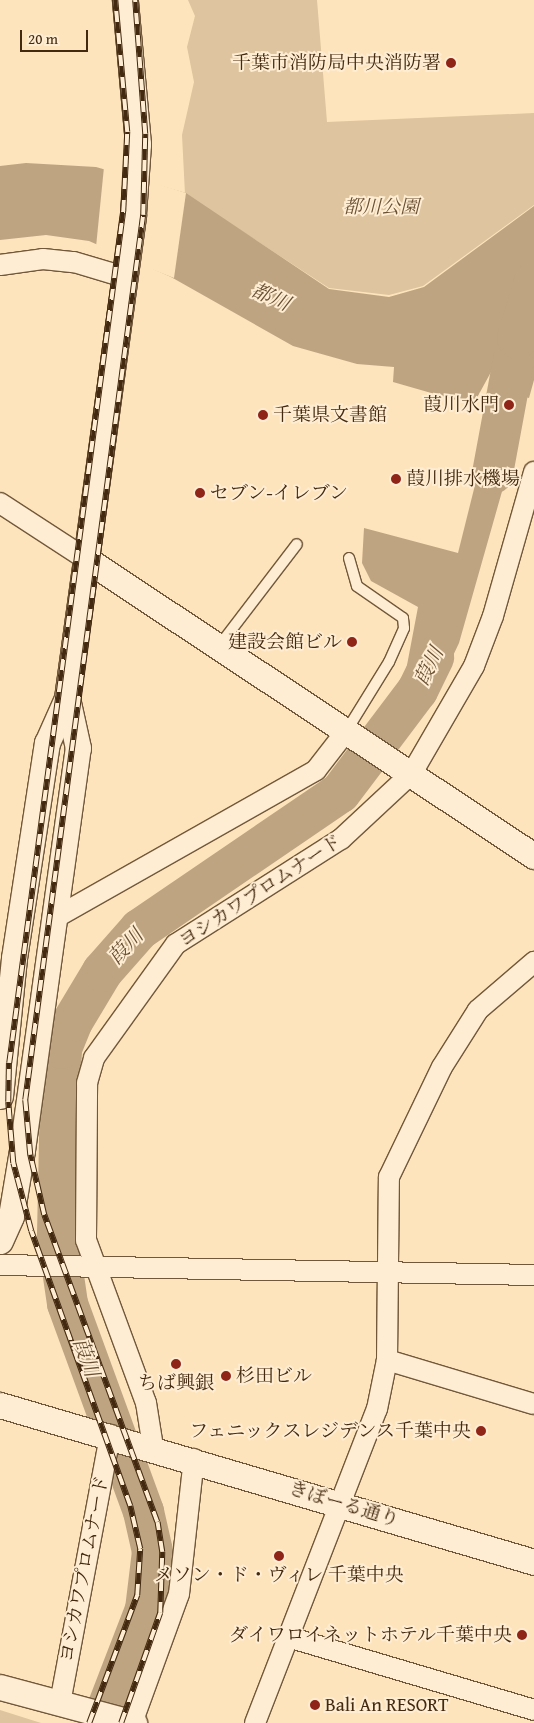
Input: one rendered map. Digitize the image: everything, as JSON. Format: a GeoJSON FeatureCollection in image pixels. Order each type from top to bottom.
{"type":"FeatureCollection","features":[{"type":"Feature","properties":{"kind":"street"},"geometry":{"type":"LineString","coordinates":[[0,1096],[7,957],[47,743],[67,698],[124,277],[138,144],[126,0]]}},
{"type":"Feature","properties":{"kind":"street"},"geometry":{"type":"LineString","coordinates":[[0,265],[43,259],[74,262],[124,277]]}},
{"type":"Feature","properties":{"kind":"street","name":"ヨシカワプロムナード"},"geometry":{"type":"LineString","coordinates":[[153,1447],[146,1403],[85,1266],[87,1083],[107,1036],[176,944],[341,839],[412,773],[474,666],[493,616],[534,472]]}},
{"type":"Feature","properties":{"kind":"street"},"geometry":{"type":"LineString","coordinates":[[0,503],[390,758],[534,856]]}},
{"type":"Feature","properties":{"kind":"street"},"geometry":{"type":"LineString","coordinates":[[0,1241],[11,1216],[21,1160],[78,748],[67,698]]}},
{"type":"Feature","properties":{"kind":"street"},"geometry":{"type":"LineString","coordinates":[[53,919],[316,770],[354,735]]}},
{"type":"Feature","properties":{"kind":"street"},"geometry":{"type":"LineString","coordinates":[[255,1723],[377,1409],[387,1360],[386,1272],[390,1177],[438,1075],[478,1010],[534,962]]}},
{"type":"Feature","properties":{"kind":"street"},"geometry":{"type":"LineString","coordinates":[[0,1265],[534,1274]]}},
{"type":"Feature","properties":{"kind":"street"},"geometry":{"type":"LineString","coordinates":[[387,1360],[534,1404]]}},
{"type":"Feature","properties":{"kind":"street"},"geometry":{"type":"LineString","coordinates":[[0,1405],[104,1441]]}},
{"type":"Feature","properties":{"kind":"street","name":"ヨシカワプロムナード"},"geometry":{"type":"LineString","coordinates":[[60,1703],[104,1441]]}},
{"type":"Feature","properties":{"kind":"street","name":"きぼーる通り"},"geometry":{"type":"LineString","coordinates":[[104,1441],[153,1447],[533,1556]]}},
{"type":"Feature","properties":{"kind":"street"},"geometry":{"type":"LineString","coordinates":[[0,1686],[129,1722],[179,1594],[194,1458]]}},
{"type":"Feature","properties":{"kind":"street"},"geometry":{"type":"LineString","coordinates":[[288,1637],[534,1710]]}},
{"type":"Feature","properties":{"kind":"lane"},"geometry":{"type":"LineString","coordinates":[[219,646],[298,544]]}},
{"type":"Feature","properties":{"kind":"lane"},"geometry":{"type":"LineString","coordinates":[[349,558],[357,586],[403,618],[404,628],[354,735]]}},
{"type":"Feature","properties":{"kind":"green space","name":"都川公園"},"geometry":{"type":"Polygon","coordinates":[[[188,0],[317,0],[327,122],[534,113],[534,205],[423,286],[389,295],[329,288],[185,194],[182,135],[194,82],[187,47],[195,16],[188,0]]]}},
{"type":"Feature","properties":{"kind":"green space"},"geometry":{"type":"Polygon","coordinates":[[[0,1710],[41,1723],[0,1723],[0,1710]]]}},
{"type":"Feature","properties":{"kind":"water","name":"都川"},"geometry":{"type":"Polygon","coordinates":[[[26,163],[96,167],[186,193],[329,289],[389,297],[424,287],[534,206],[534,380],[529,398],[501,390],[514,341],[509,339],[473,405],[393,382],[394,367],[357,364],[293,346],[171,277],[89,241],[46,235],[0,240],[0,166],[26,163]]]}},
{"type":"Feature","properties":{"kind":"water"},"geometry":{"type":"Polygon","coordinates":[[[493,413],[522,421],[459,643],[442,679],[417,712],[394,698],[404,681],[418,607],[371,581],[362,563],[364,528],[458,553],[493,413]]]}},
{"type":"Feature","properties":{"kind":"pier"},"geometry":{"type":"Polygon","coordinates":[[[104,167],[186,193],[174,278],[96,247],[104,167]]]}},
{"type":"Feature","properties":{"kind":"waterway","name":"葭川"},"geometry":{"type":"LineString","coordinates":[[492,473],[517,338],[534,281]]}},
{"type":"Feature","properties":{"kind":"waterway","name":"葭川"},"geometry":{"type":"LineString","coordinates":[[101,1723],[145,1609],[152,1551],[143,1511],[67,1303],[57,1235],[61,1048],[72,1021],[102,971],[139,929],[340,792],[417,690],[433,657]]}},
{"type":"Feature","properties":{"kind":"railway"},"geometry":{"type":"LineString","coordinates":[[89,1723],[137,1595],[140,1549],[130,1506],[31,1231],[13,1163],[8,1102],[9,1063],[123,211],[127,132],[115,0]]}},
{"type":"Feature","properties":{"kind":"railway"},"geometry":{"type":"LineString","coordinates":[[121,1723],[160,1613],[162,1552],[157,1522],[44,1215],[30,1155],[25,1100],[143,215],[145,134],[135,0]]}},
{"type":"Feature","properties":{"kind":"place","name":"千葉市消防局中央消防署"},"geometry":{"type":"Point","coordinates":[451,63]}},
{"type":"Feature","properties":{"kind":"place","name":"葭川水門"},"geometry":{"type":"Point","coordinates":[509,405]}},
{"type":"Feature","properties":{"kind":"place","name":"千葉県文書館"},"geometry":{"type":"Point","coordinates":[263,415]}},
{"type":"Feature","properties":{"kind":"place","name":"葭川排水機場"},"geometry":{"type":"Point","coordinates":[396,479]}},
{"type":"Feature","properties":{"kind":"place","name":"セブン-イレブン"},"geometry":{"type":"Point","coordinates":[200,493]}},
{"type":"Feature","properties":{"kind":"place","name":"建設会館ビル"},"geometry":{"type":"Point","coordinates":[352,642]}},
{"type":"Feature","properties":{"kind":"place","name":"ちば興銀"},"geometry":{"type":"Point","coordinates":[176,1364]}},
{"type":"Feature","properties":{"kind":"place","name":"杉田ビル"},"geometry":{"type":"Point","coordinates":[226,1376]}},
{"type":"Feature","properties":{"kind":"place","name":"フェニックスレジデンス千葉中央"},"geometry":{"type":"Point","coordinates":[481,1431]}},
{"type":"Feature","properties":{"kind":"place","name":"メソン・ド・ヴィレ 千葉中央"},"geometry":{"type":"Point","coordinates":[279,1556]}},
{"type":"Feature","properties":{"kind":"place","name":"ダイワロイネットホテル千葉中央"},"geometry":{"type":"Point","coordinates":[522,1635]}},
{"type":"Feature","properties":{"kind":"place","name":"Bali An RESORT"},"geometry":{"type":"Point","coordinates":[315,1705]}}]}
